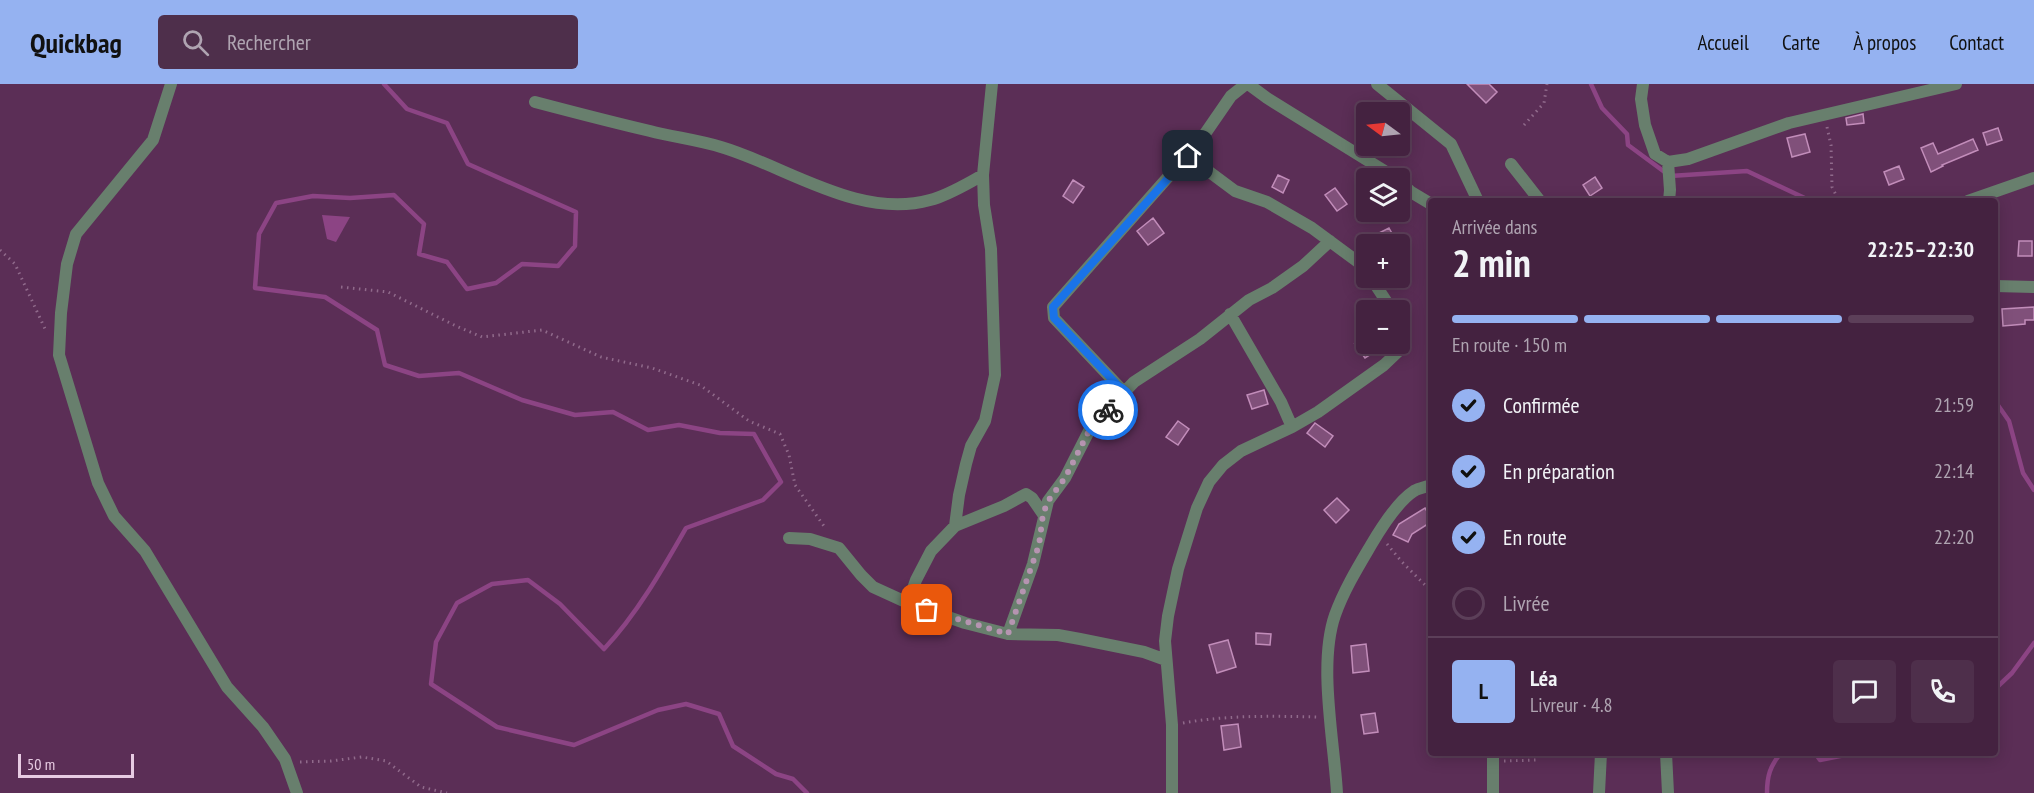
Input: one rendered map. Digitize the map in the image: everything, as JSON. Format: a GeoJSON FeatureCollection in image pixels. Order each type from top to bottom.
{"type":"FeatureCollection","features":[{"type":"Feature","properties":{"kind":"street"},"geometry":{"type":"LineString","coordinates":[[171,84],[153,140],[76,234],[67,264],[59,356],[98,483],[114,516],[145,551],[227,687],[263,728],[285,759],[297,793]]}},
{"type":"Feature","properties":{"kind":"street"},"geometry":{"type":"LineString","coordinates":[[955,526],[970,446],[985,421],[995,375],[991,249],[984,205],[983,175],[992,84]]}},
{"type":"Feature","properties":{"kind":"street"},"geometry":{"type":"LineString","coordinates":[[1124,392],[1054,318],[1053,307],[1188,156],[1231,96],[1247,84],[1379,168]]}},
{"type":"Feature","properties":{"kind":"street"},"geometry":{"type":"LineString","coordinates":[[1377,84],[1451,144],[1477,198]]}},
{"type":"Feature","properties":{"kind":"street"},"geometry":{"type":"LineString","coordinates":[[1643,84],[1641,99],[1645,125],[1655,153],[1668,162],[1688,159],[1789,123],[1825,113],[1956,84]]}},
{"type":"Feature","properties":{"kind":"street"},"geometry":{"type":"LineString","coordinates":[[535,102],[651,132],[720,146],[755,158],[794,178],[842,195],[885,204],[928,201],[950,193],[983,175]]}},
{"type":"Feature","properties":{"kind":"street"},"geometry":{"type":"LineString","coordinates":[[1188,156],[1235,191],[1267,202],[1330,241],[1356,260]]}},
{"type":"Feature","properties":{"kind":"street"},"geometry":{"type":"LineString","coordinates":[[1668,162],[1669,198]]}},
{"type":"Feature","properties":{"kind":"street"},"geometry":{"type":"LineString","coordinates":[[1511,164],[1538,198]]}},
{"type":"Feature","properties":{"kind":"street"},"geometry":{"type":"LineString","coordinates":[[1977,198],[2034,178]]}},
{"type":"Feature","properties":{"kind":"street"},"geometry":{"type":"LineString","coordinates":[[1410,190],[1428,202]]}},
{"type":"Feature","properties":{"kind":"street"},"geometry":{"type":"LineString","coordinates":[[1008,634],[1039,545],[1043,514],[1048,501],[1065,478],[1091,427],[1134,382],[1200,339],[1249,300],[1272,288],[1303,266],[1330,241]]}},
{"type":"Feature","properties":{"kind":"street"},"geometry":{"type":"LineString","coordinates":[[1998,286],[2034,287]]}},
{"type":"Feature","properties":{"kind":"street"},"geometry":{"type":"LineString","coordinates":[[1230,314],[1281,402],[1292,427]]}},
{"type":"Feature","properties":{"kind":"street"},"geometry":{"type":"LineString","coordinates":[[1172,793],[1172,725],[1165,640],[1178,569],[1197,508],[1209,482],[1223,465],[1241,451],[1318,412],[1396,354]]}},
{"type":"Feature","properties":{"kind":"street"},"geometry":{"type":"LineString","coordinates":[[1337,793],[1328,670],[1329,642],[1335,616],[1378,533],[1394,511],[1414,491],[1428,486]]}},
{"type":"Feature","properties":{"kind":"street"},"geometry":{"type":"LineString","coordinates":[[908,603],[916,580],[931,551],[955,526],[1004,506],[1026,494],[1032,498],[1043,514]]}},
{"type":"Feature","properties":{"kind":"street"},"geometry":{"type":"LineString","coordinates":[[789,538],[810,539],[839,548],[873,587],[908,603],[965,623],[1008,634],[1058,635],[1144,652],[1166,660]]}},
{"type":"Feature","properties":{"kind":"street"},"geometry":{"type":"LineString","coordinates":[[1599,793],[1601,756]]}},
{"type":"Feature","properties":{"kind":"street"},"geometry":{"type":"LineString","coordinates":[[1666,756],[1668,793]]}},
{"type":"Feature","properties":{"kind":"street"},"geometry":{"type":"LineString","coordinates":[[1493,757],[1493,793]]}},
{"type":"Feature","properties":{"kind":"path"},"geometry":{"type":"LineString","coordinates":[[1524,125],[1544,103],[1547,84]]}},
{"type":"Feature","properties":{"kind":"path"},"geometry":{"type":"LineString","coordinates":[[1825,113],[1831,145],[1832,187],[1838,198]]}},
{"type":"Feature","properties":{"kind":"path"},"geometry":{"type":"LineString","coordinates":[[0,250],[15,264],[27,294],[49,335]]}},
{"type":"Feature","properties":{"kind":"path"},"geometry":{"type":"LineString","coordinates":[[341,287],[388,292],[456,327],[482,337],[542,330],[601,357],[652,368],[700,385],[749,421],[780,434],[789,455],[795,485],[839,548]]}},
{"type":"Feature","properties":{"kind":"path"},"geometry":{"type":"LineString","coordinates":[[1378,533],[1428,588]]}},
{"type":"Feature","properties":{"kind":"path"},"geometry":{"type":"LineString","coordinates":[[1172,725],[1231,716],[1331,717]]}},
{"type":"Feature","properties":{"kind":"path"},"geometry":{"type":"LineString","coordinates":[[1493,757],[1536,760],[1539,756]]}},
{"type":"Feature","properties":{"kind":"path"},"geometry":{"type":"LineString","coordinates":[[285,759],[302,762],[362,757],[386,761],[421,787],[447,793]]}},
{"type":"Feature","properties":{"kind":"shaded area"},"geometry":{"type":"Polygon","coordinates":[[[322,215],[350,217],[336,242],[327,239],[322,215]]]}},
{"type":"Feature","properties":{"kind":"building"},"geometry":{"type":"Polygon","coordinates":[[[1467,84],[1489,84],[1497,92],[1486,103],[1467,84]]]}},
{"type":"Feature","properties":{"kind":"building"},"geometry":{"type":"Polygon","coordinates":[[[1863,114],[1864,123],[1847,125],[1846,118],[1863,114]]]}},
{"type":"Feature","properties":{"kind":"building"},"geometry":{"type":"Polygon","coordinates":[[[1998,128],[2002,140],[1987,145],[1983,133],[1998,128]]]}},
{"type":"Feature","properties":{"kind":"building"},"geometry":{"type":"Polygon","coordinates":[[[1805,134],[1810,152],[1792,157],[1787,138],[1805,134]]]}},
{"type":"Feature","properties":{"kind":"building"},"geometry":{"type":"Polygon","coordinates":[[[1973,139],[1978,150],[1931,172],[1921,148],[1933,143],[1938,154],[1973,139]]]}},
{"type":"Feature","properties":{"kind":"building"},"geometry":{"type":"Polygon","coordinates":[[[1899,166],[1904,179],[1889,185],[1884,172],[1899,166]]]}},
{"type":"Feature","properties":{"kind":"building"},"geometry":{"type":"Polygon","coordinates":[[[1278,175],[1289,180],[1283,193],[1272,187],[1278,175]]]}},
{"type":"Feature","properties":{"kind":"building"},"geometry":{"type":"Polygon","coordinates":[[[1595,177],[1602,188],[1590,196],[1583,185],[1595,177]]]}},
{"type":"Feature","properties":{"kind":"building"},"geometry":{"type":"Polygon","coordinates":[[[1073,180],[1084,187],[1073,203],[1063,196],[1073,180]]]}},
{"type":"Feature","properties":{"kind":"building"},"geometry":{"type":"Polygon","coordinates":[[[1335,188],[1347,204],[1337,211],[1325,195],[1335,188]]]}},
{"type":"Feature","properties":{"kind":"building"},"geometry":{"type":"Polygon","coordinates":[[[1153,218],[1164,233],[1148,245],[1137,231],[1153,218]]]}},
{"type":"Feature","properties":{"kind":"building"},"geometry":{"type":"Polygon","coordinates":[[[1389,228],[1392,234],[1377,234],[1389,228]]]}},
{"type":"Feature","properties":{"kind":"building"},"geometry":{"type":"Polygon","coordinates":[[[2019,241],[2032,241],[2032,256],[2018,256],[2019,241]]]}},
{"type":"Feature","properties":{"kind":"building"},"geometry":{"type":"Polygon","coordinates":[[[2034,307],[2034,320],[2025,320],[2025,324],[2003,326],[2002,309],[2034,307]]]}},
{"type":"Feature","properties":{"kind":"building"},"geometry":{"type":"Polygon","coordinates":[[[1264,390],[1268,404],[1252,409],[1247,395],[1264,390]]]}},
{"type":"Feature","properties":{"kind":"building"},"geometry":{"type":"Polygon","coordinates":[[[1178,421],[1189,429],[1178,445],[1166,437],[1178,421]]]}},
{"type":"Feature","properties":{"kind":"building"},"geometry":{"type":"Polygon","coordinates":[[[1315,423],[1333,436],[1325,447],[1307,433],[1315,423]]]}},
{"type":"Feature","properties":{"kind":"building"},"geometry":{"type":"Polygon","coordinates":[[[1337,498],[1349,510],[1336,523],[1324,510],[1337,498]]]}},
{"type":"Feature","properties":{"kind":"building"},"geometry":{"type":"Polygon","coordinates":[[[1425,508],[1428,513],[1428,524],[1412,534],[1408,542],[1393,535],[1399,524],[1425,508]]]}},
{"type":"Feature","properties":{"kind":"building"},"geometry":{"type":"Polygon","coordinates":[[[1256,633],[1271,634],[1270,645],[1256,644],[1256,633]]]}},
{"type":"Feature","properties":{"kind":"building"},"geometry":{"type":"Polygon","coordinates":[[[1228,640],[1236,667],[1217,673],[1209,645],[1228,640]]]}},
{"type":"Feature","properties":{"kind":"building"},"geometry":{"type":"Polygon","coordinates":[[[1366,644],[1369,671],[1353,673],[1351,646],[1366,644]]]}},
{"type":"Feature","properties":{"kind":"building"},"geometry":{"type":"Polygon","coordinates":[[[1375,713],[1378,732],[1364,734],[1361,715],[1375,713]]]}},
{"type":"Feature","properties":{"kind":"building"},"geometry":{"type":"Polygon","coordinates":[[[1238,724],[1241,747],[1224,750],[1221,726],[1238,724]]]}},
{"type":"Feature","properties":{"kind":"waterway"},"geometry":{"type":"LineString","coordinates":[[384,84],[407,109],[447,123],[468,164],[576,212],[575,246],[558,266],[522,264],[496,283],[467,289],[447,262],[419,254],[424,224],[394,195],[350,198],[313,196],[276,203],[259,234],[255,288],[325,297],[377,330],[385,365],[419,376],[459,373],[522,400],[575,415],[613,412],[648,430],[679,425],[720,433],[754,434],[781,482],[763,500],[686,528],[638,606],[604,649],[560,604],[528,580],[492,584],[457,603],[436,642],[431,684],[497,727],[574,745],[658,710],[686,704],[719,714],[733,746],[776,774],[793,779],[807,793]]}},
{"type":"Feature","properties":{"kind":"waterway"},"geometry":{"type":"LineString","coordinates":[[1591,84],[1602,108],[1627,134],[1628,145],[1670,176],[1747,171],[1805,198]]}},
{"type":"Feature","properties":{"kind":"waterway"},"geometry":{"type":"LineString","coordinates":[[1998,405],[2009,421],[2023,473],[2034,490]]}},
{"type":"Feature","properties":{"kind":"waterway"},"geometry":{"type":"LineString","coordinates":[[1998,686],[2012,673],[2034,643]]}},
{"type":"Feature","properties":{"kind":"waterway"},"geometry":{"type":"LineString","coordinates":[[1767,793],[1770,772],[1779,756]]}},
{"type":"Feature","properties":{"kind":"waterway"},"geometry":{"type":"LineString","coordinates":[[1817,756],[1820,760],[1840,756]]}},
{"type":"Feature","properties":{"kind":"way so far"},"geometry":{"type":"LineString","coordinates":[[927,610],[1008,634],[1039,545],[1043,514],[1048,501],[1065,478],[1091,427],[1108,410]]}},
{"type":"Feature","properties":{"kind":"route"},"geometry":{"type":"LineString","coordinates":[[1108,410],[1124,392],[1054,318],[1053,307],[1188,156]]}}]}
